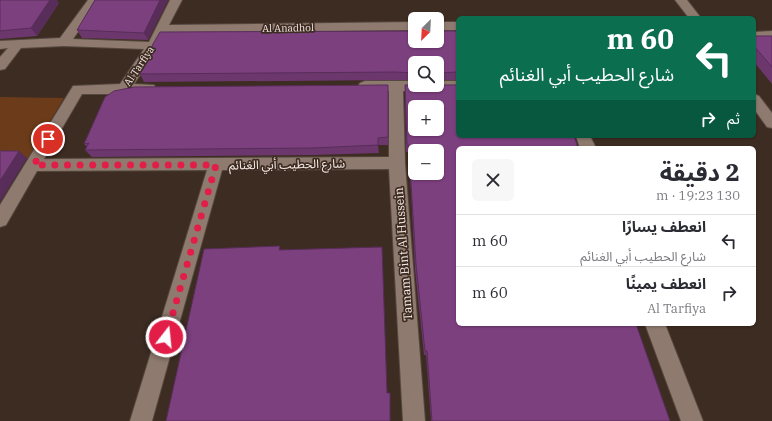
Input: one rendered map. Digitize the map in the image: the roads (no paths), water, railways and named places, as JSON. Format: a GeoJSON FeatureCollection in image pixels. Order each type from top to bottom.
{"type":"FeatureCollection","features":[{"type":"Feature","properties":{"kind":"street"},"geometry":{"type":"LineString","coordinates":[[64,42],[94,0]]}},
{"type":"Feature","properties":{"kind":"street","name":"Al Tarfiya"},"geometry":{"type":"LineString","coordinates":[[123,89],[152,46],[176,0]]}},
{"type":"Feature","properties":{"kind":"street"},"geometry":{"type":"LineString","coordinates":[[681,0],[693,16]]}},
{"type":"Feature","properties":{"kind":"street","name":"Al Anadhol"},"geometry":{"type":"LineString","coordinates":[[162,29],[408,26]]}},
{"type":"Feature","properties":{"kind":"street"},"geometry":{"type":"LineString","coordinates":[[444,26],[456,26]]}},
{"type":"Feature","properties":{"kind":"street"},"geometry":{"type":"LineString","coordinates":[[756,36],[772,35]]}},
{"type":"Feature","properties":{"kind":"street"},"geometry":{"type":"LineString","coordinates":[[0,45],[64,42],[152,46]]}},
{"type":"Feature","properties":{"kind":"street"},"geometry":{"type":"LineString","coordinates":[[0,66],[17,45]]}},
{"type":"Feature","properties":{"kind":"street"},"geometry":{"type":"LineString","coordinates":[[349,86],[456,86]]}},
{"type":"Feature","properties":{"kind":"street","name":"Tamam Bint Al Hussein"},"geometry":{"type":"LineString","coordinates":[[396,86],[397,163],[414,421]]}},
{"type":"Feature","properties":{"kind":"street"},"geometry":{"type":"LineString","coordinates":[[0,220],[34,165],[78,88],[162,88]]}},
{"type":"Feature","properties":{"kind":"street"},"geometry":{"type":"LineString","coordinates":[[756,102],[772,123]]}},
{"type":"Feature","properties":{"kind":"street","name":"شارع الحطيب أبي الغنائم"},"geometry":{"type":"LineString","coordinates":[[34,165],[397,163]]}},
{"type":"Feature","properties":{"kind":"street"},"geometry":{"type":"LineString","coordinates":[[141,421],[216,165]]}},
{"type":"Feature","properties":{"kind":"street"},"geometry":{"type":"LineString","coordinates":[[656,326],[692,421]]}}]}
